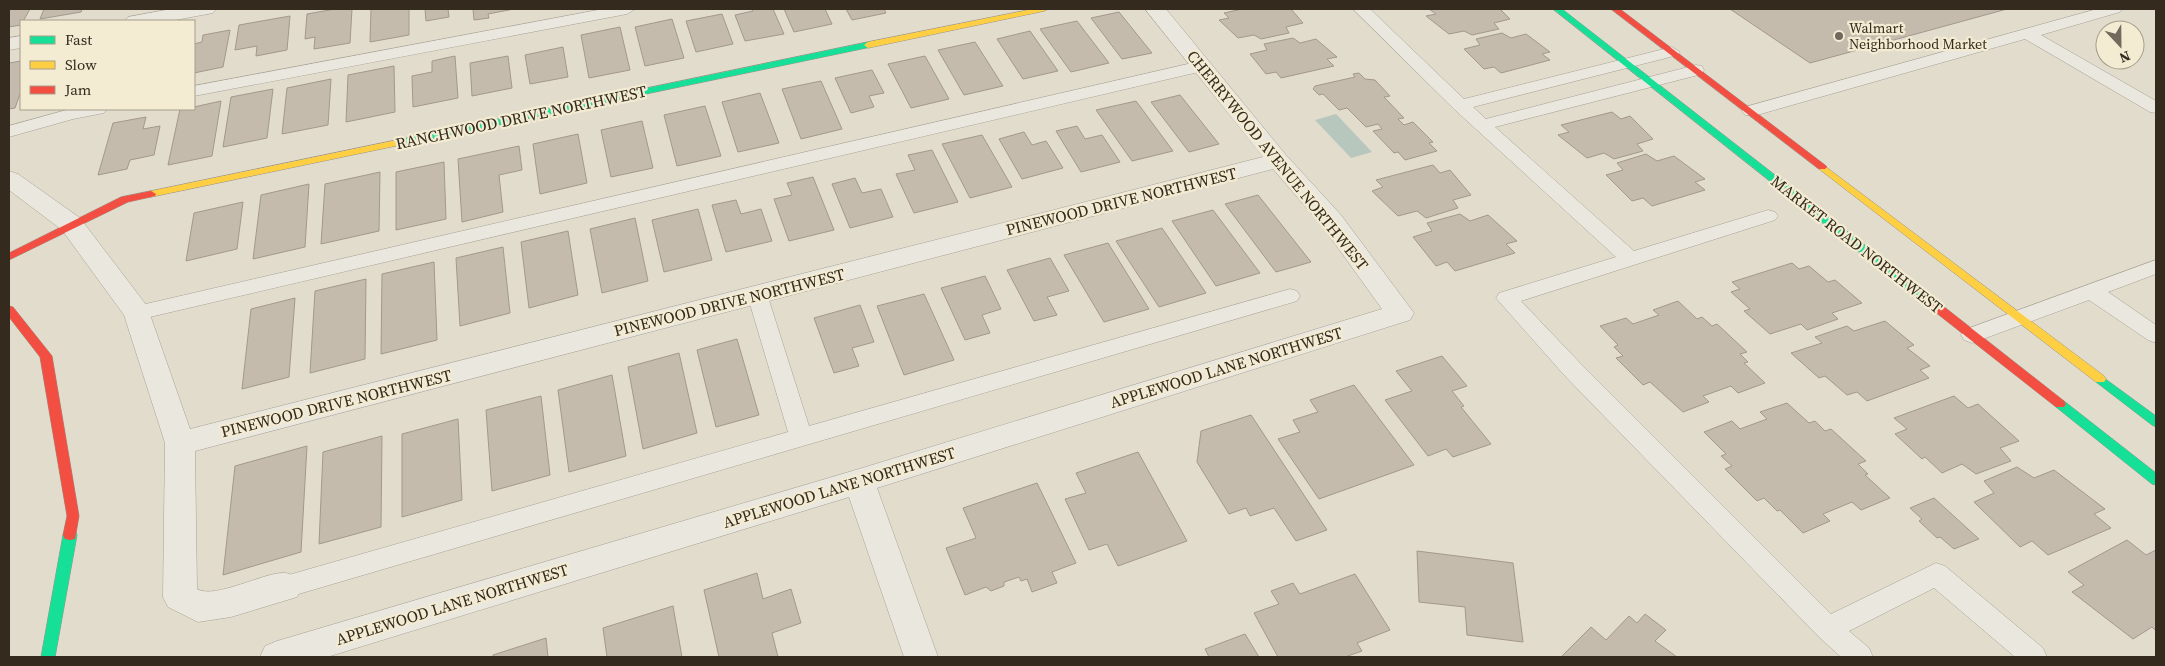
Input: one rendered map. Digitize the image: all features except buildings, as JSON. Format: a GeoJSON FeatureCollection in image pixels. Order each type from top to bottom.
{"type":"FeatureCollection","features":[{"type":"Feature","properties":{"kind":"street"},"geometry":{"type":"LineString","coordinates":[[141,20],[206,9]]}},
{"type":"Feature","properties":{"kind":"street","name":"RANCHWOOD DRIVE NORTHWEST"},"geometry":{"type":"LineString","coordinates":[[9,257],[71,224],[125,199],[1044,9]]}},
{"type":"Feature","properties":{"kind":"street","name":"CHERRYWOOD AVENUE NORTHWEST"},"geometry":{"type":"LineString","coordinates":[[1155,9],[1278,160],[1332,221],[1400,313]]}},
{"type":"Feature","properties":{"kind":"street","name":"MARKET ROAD NORTHWEST"},"geometry":{"type":"LineString","coordinates":[[1557,9],[2156,480]]}},
{"type":"Feature","properties":{"kind":"street"},"geometry":{"type":"LineString","coordinates":[[1615,9],[2156,422]]}},
{"type":"Feature","properties":{"kind":"street","name":"PINEWOOD DRIVE NORTHWEST"},"geometry":{"type":"LineString","coordinates":[[180,443],[1278,160]]}},
{"type":"Feature","properties":{"kind":"street"},"geometry":{"type":"LineString","coordinates":[[9,179],[71,224],[137,313],[180,443],[180,597],[198,607],[231,602],[285,587]]}},
{"type":"Feature","properties":{"kind":"street"},"geometry":{"type":"LineString","coordinates":[[9,310],[46,356],[73,516],[48,657]]}},
{"type":"Feature","properties":{"kind":"street","name":"APPLEWOOD LANE NORTHWEST"},"geometry":{"type":"LineString","coordinates":[[277,657],[859,481],[1400,313]]}},
{"type":"Feature","properties":{"kind":"street"},"geometry":{"type":"LineString","coordinates":[[859,481],[922,657]]}},
{"type":"Feature","properties":{"kind":"lane"},"geometry":{"type":"LineString","coordinates":[[195,91],[627,9]]}},
{"type":"Feature","properties":{"kind":"lane"},"geometry":{"type":"LineString","coordinates":[[1361,9],[1460,105],[1631,259]]}},
{"type":"Feature","properties":{"kind":"lane"},"geometry":{"type":"LineString","coordinates":[[2061,9],[2079,18]]}},
{"type":"Feature","properties":{"kind":"lane"},"geometry":{"type":"LineString","coordinates":[[1751,111],[2114,9]]}},
{"type":"Feature","properties":{"kind":"lane"},"geometry":{"type":"LineString","coordinates":[[2026,33],[2156,108]]}},
{"type":"Feature","properties":{"kind":"lane"},"geometry":{"type":"LineString","coordinates":[[1460,105],[1672,52]]}},
{"type":"Feature","properties":{"kind":"lane"},"geometry":{"type":"LineString","coordinates":[[137,313],[1201,66]]}},
{"type":"Feature","properties":{"kind":"lane"},"geometry":{"type":"LineString","coordinates":[[1482,125],[1696,70]]}},
{"type":"Feature","properties":{"kind":"lane"},"geometry":{"type":"LineString","coordinates":[[9,132],[70,114],[92,110]]}},
{"type":"Feature","properties":{"kind":"lane"},"geometry":{"type":"LineString","coordinates":[[1768,216],[1506,298],[1573,370],[1828,629],[1860,657]]}},
{"type":"Feature","properties":{"kind":"lane"},"geometry":{"type":"LineString","coordinates":[[1972,335],[2156,267]]}},
{"type":"Feature","properties":{"kind":"lane"},"geometry":{"type":"LineString","coordinates":[[2091,291],[2156,335]]}},
{"type":"Feature","properties":{"kind":"lane"},"geometry":{"type":"LineString","coordinates":[[757,294],[801,437]]}},
{"type":"Feature","properties":{"kind":"lane"},"geometry":{"type":"LineString","coordinates":[[285,587],[1290,296]]}},
{"type":"Feature","properties":{"kind":"lane"},"geometry":{"type":"LineString","coordinates":[[1828,629],[1936,574],[2034,657]]}},
{"type":"Feature","properties":{"kind":"shaded area"},"geometry":{"type":"Polygon","coordinates":[[[1336,114],[1372,152],[1351,158],[1315,120],[1336,114]]]}},
{"type":"Feature","properties":{"kind":"traffic: fast"},"geometry":{"type":"LineString","coordinates":[[1557,9],[1934,305]]}},
{"type":"Feature","properties":{"kind":"traffic: fast"},"geometry":{"type":"LineString","coordinates":[[397,143],[868,45]]}},
{"type":"Feature","properties":{"kind":"traffic: fast"},"geometry":{"type":"LineString","coordinates":[[2100,379],[2156,422]]}},
{"type":"Feature","properties":{"kind":"traffic: fast"},"geometry":{"type":"LineString","coordinates":[[2060,404],[2156,480]]}},
{"type":"Feature","properties":{"kind":"traffic: fast"},"geometry":{"type":"LineString","coordinates":[[48,657],[70,535]]}},
{"type":"Feature","properties":{"kind":"traffic: slow"},"geometry":{"type":"LineString","coordinates":[[868,45],[1044,9]]}},
{"type":"Feature","properties":{"kind":"traffic: slow"},"geometry":{"type":"LineString","coordinates":[[151,194],[397,143]]}},
{"type":"Feature","properties":{"kind":"traffic: slow"},"geometry":{"type":"LineString","coordinates":[[1822,167],[2100,379]]}},
{"type":"Feature","properties":{"kind":"traffic: jam"},"geometry":{"type":"LineString","coordinates":[[1615,9],[1822,167]]}},
{"type":"Feature","properties":{"kind":"traffic: jam"},"geometry":{"type":"LineString","coordinates":[[9,257],[125,199],[151,194]]}},
{"type":"Feature","properties":{"kind":"traffic: jam"},"geometry":{"type":"LineString","coordinates":[[1934,305],[2060,404]]}},
{"type":"Feature","properties":{"kind":"traffic: jam"},"geometry":{"type":"LineString","coordinates":[[9,310],[46,356],[73,516],[70,535]]}},
{"type":"Feature","properties":{"kind":"place","name":"Walmart Neighborhood Market"},"geometry":{"type":"Point","coordinates":[1839,36]}}]}
